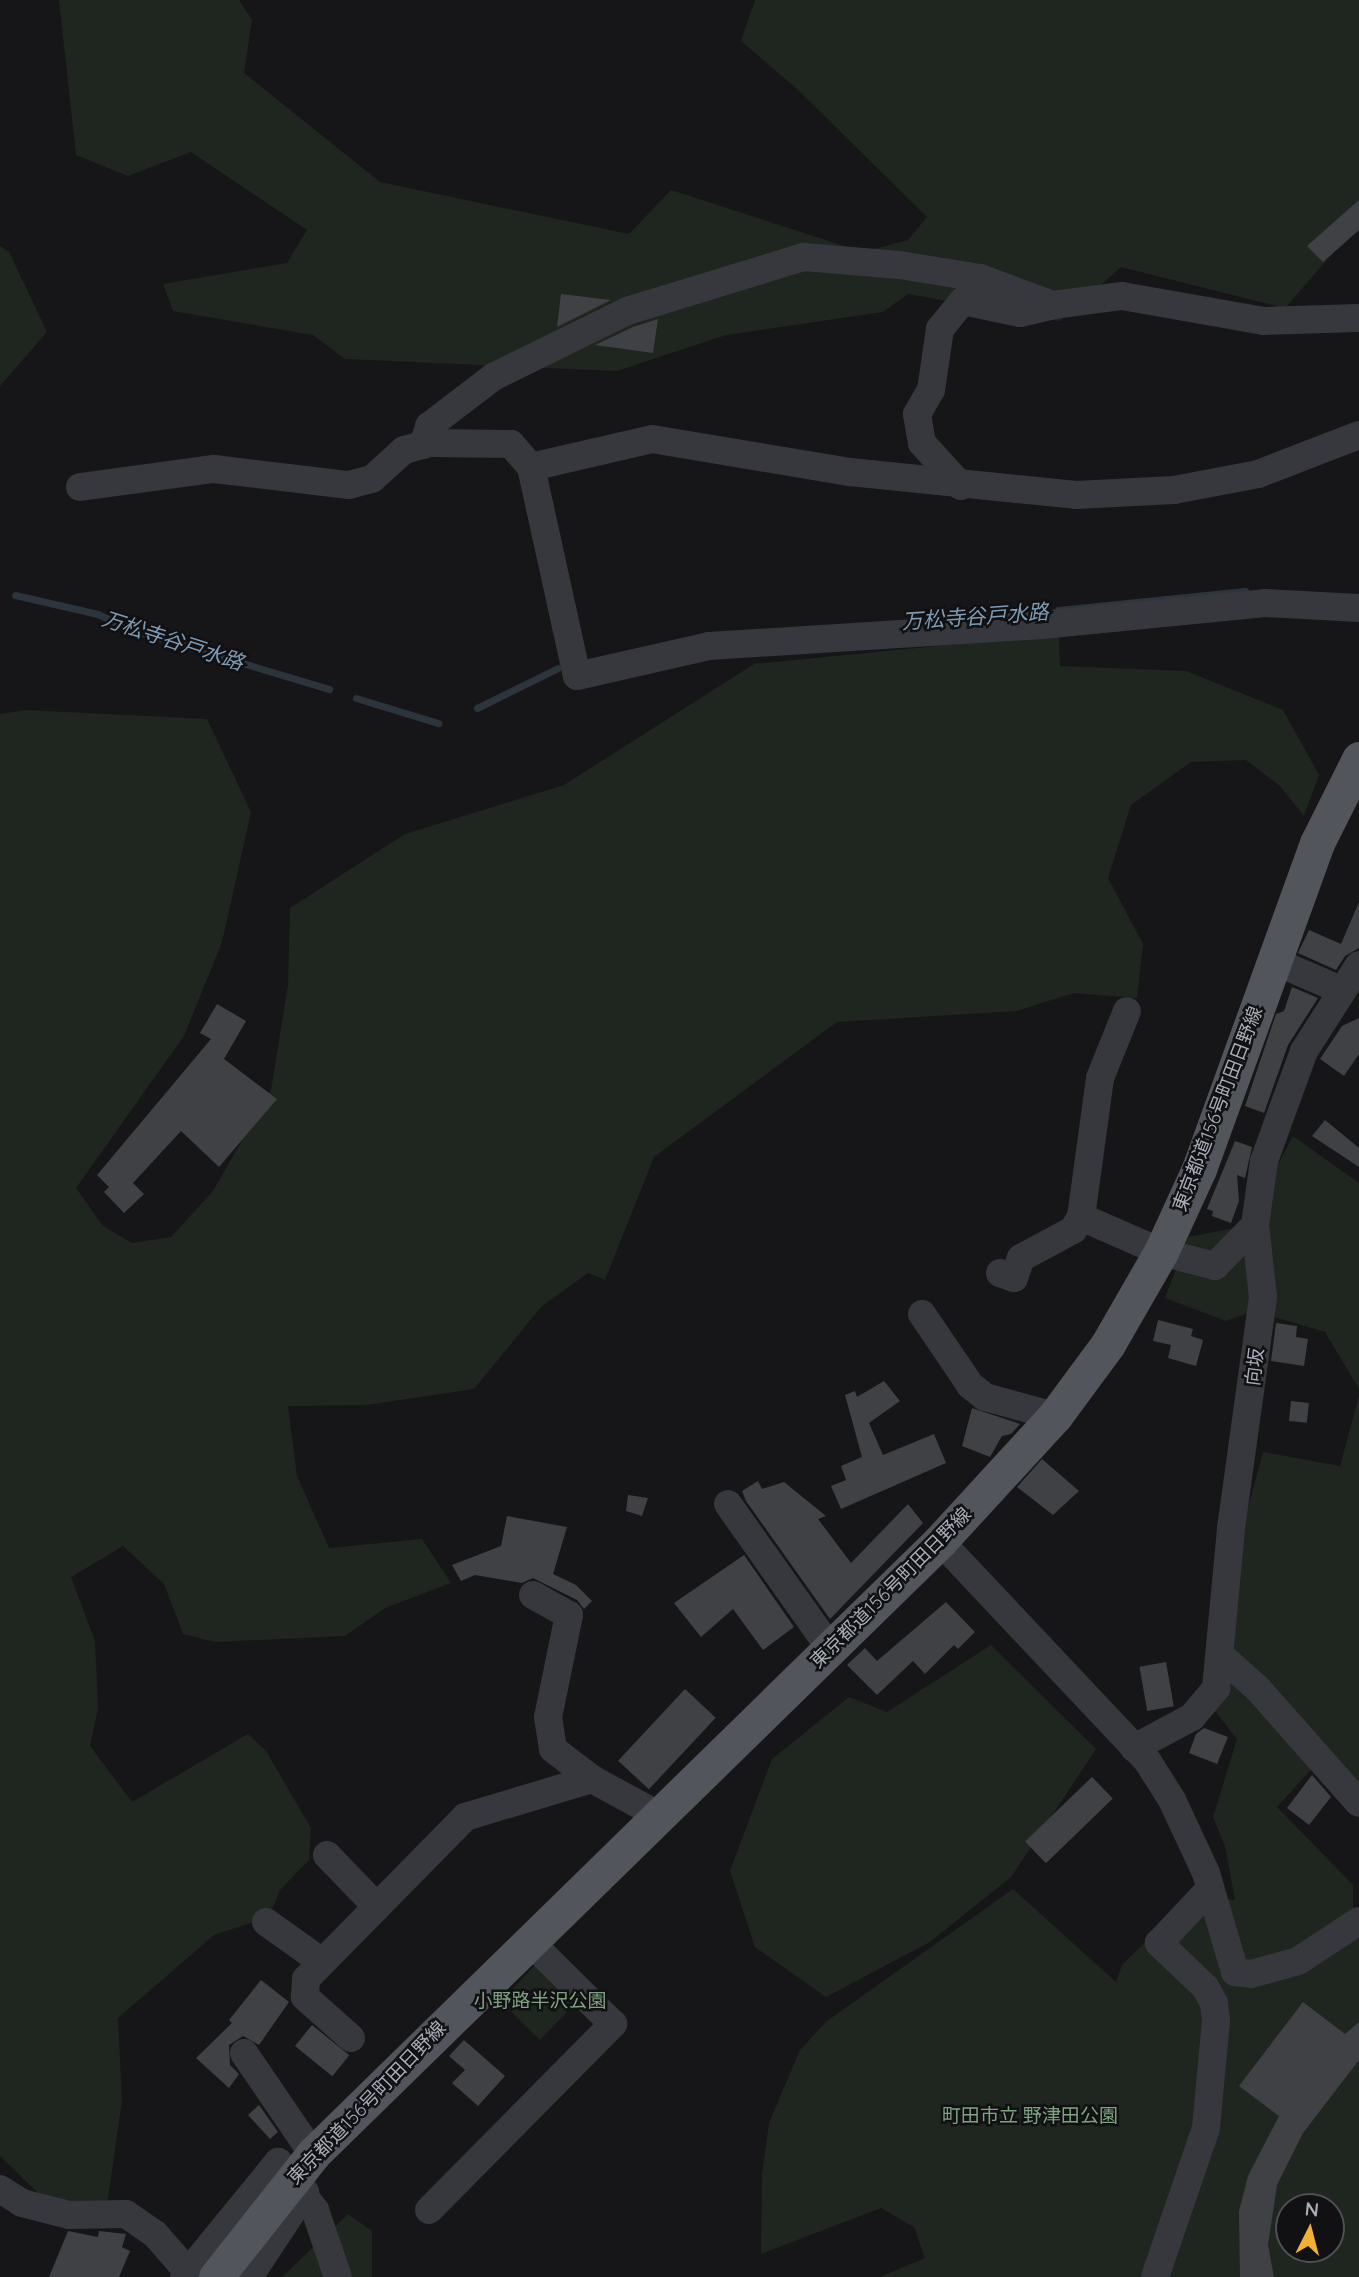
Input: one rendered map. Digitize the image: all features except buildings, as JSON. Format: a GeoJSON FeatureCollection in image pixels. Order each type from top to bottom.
{"type":"FeatureCollection","features":[{"type":"Feature","properties":{"kind":"main road","name":"東京都道156号町田日野線"},"geometry":{"type":"LineString","coordinates":[[196,2275],[304,2174],[529,1941],[940,1541],[1055,1416],[1108,1344],[1161,1252],[1199,1169],[1317,843],[1359,759]]}},
{"type":"Feature","properties":{"kind":"street"},"geometry":{"type":"LineString","coordinates":[[423,445],[429,426],[493,377],[627,311],[804,257],[899,265],[980,278],[1053,305]]}},
{"type":"Feature","properties":{"kind":"street"},"geometry":{"type":"LineString","coordinates":[[961,486],[922,443],[917,414],[931,390],[940,329],[963,300],[1020,313],[1053,305],[1122,296],[1264,321],[1359,318]]}},
{"type":"Feature","properties":{"kind":"street"},"geometry":{"type":"LineString","coordinates":[[531,467],[652,439],[961,486],[1076,495],[1174,489],[1258,474],[1359,435]]}},
{"type":"Feature","properties":{"kind":"street"},"geometry":{"type":"LineString","coordinates":[[80,487],[214,469],[349,485],[372,479],[404,450],[423,445],[511,444],[531,467],[577,676],[720,645],[1042,625],[1125,613],[1265,603],[1359,608]]}},
{"type":"Feature","properties":{"kind":"street"},"geometry":{"type":"LineString","coordinates":[[1274,961],[1341,990]]}},
{"type":"Feature","properties":{"kind":"street","name":"向坂"},"geometry":{"type":"LineString","coordinates":[[1134,1748],[1183,1722],[1205,1703],[1216,1688],[1228,1552],[1263,1297],[1255,1225],[1264,1161],[1289,1084],[1341,990],[1359,965]]}},
{"type":"Feature","properties":{"kind":"street"},"geometry":{"type":"LineString","coordinates":[[1000,1273],[1014,1278],[1021,1258],[1073,1230],[1081,1217],[1100,1078],[1127,1011]]}},
{"type":"Feature","properties":{"kind":"street"},"geometry":{"type":"LineString","coordinates":[[1081,1217],[1161,1252],[1214,1266],[1255,1225]]}},
{"type":"Feature","properties":{"kind":"street"},"geometry":{"type":"LineString","coordinates":[[922,1314],[970,1385],[985,1397],[1055,1416]]}},
{"type":"Feature","properties":{"kind":"street"},"geometry":{"type":"LineString","coordinates":[[728,1504],[830,1648]]}},
{"type":"Feature","properties":{"kind":"street"},"geometry":{"type":"LineString","coordinates":[[940,1541],[1148,1762],[1186,1827],[1206,1872],[1208,1891],[1230,1965],[1243,1975],[1298,1961],[1359,1921]]}},
{"type":"Feature","properties":{"kind":"street"},"geometry":{"type":"LineString","coordinates":[[533,1595],[569,1615],[548,1717],[553,1749],[592,1779],[658,1815]]}},
{"type":"Feature","properties":{"kind":"street"},"geometry":{"type":"LineString","coordinates":[[1220,1656],[1258,1689],[1359,1803]]}},
{"type":"Feature","properties":{"kind":"street"},"geometry":{"type":"LineString","coordinates":[[351,2038],[305,1997],[306,1979],[464,1816],[592,1779]]}},
{"type":"Feature","properties":{"kind":"street"},"geometry":{"type":"LineString","coordinates":[[327,1855],[377,1907]]}},
{"type":"Feature","properties":{"kind":"street"},"geometry":{"type":"LineString","coordinates":[[1156,2277],[1206,2128],[1216,2020],[1214,2003],[1205,1986],[1159,1943],[1208,1891]]}},
{"type":"Feature","properties":{"kind":"street"},"geometry":{"type":"LineString","coordinates":[[266,1922],[322,1962]]}},
{"type":"Feature","properties":{"kind":"street"},"geometry":{"type":"LineString","coordinates":[[429,2210],[459,2191],[575,2073],[613,2024],[529,1941]]}},
{"type":"Feature","properties":{"kind":"street"},"geometry":{"type":"LineString","coordinates":[[244,2053],[304,2174],[338,2277]]}},
{"type":"Feature","properties":{"kind":"street"},"geometry":{"type":"LineString","coordinates":[[249,2277],[304,2174]]}},
{"type":"Feature","properties":{"kind":"street"},"geometry":{"type":"LineString","coordinates":[[0,2189],[22,2203],[69,2215],[126,2214],[155,2234],[196,2275]]}},
{"type":"Feature","properties":{"kind":"green space"},"geometry":{"type":"Polygon","coordinates":[[[59,0],[239,0],[252,20],[244,73],[380,182],[629,234],[671,190],[863,252],[908,240],[927,217],[796,88],[741,41],[755,0],[1359,0],[1359,223],[1285,308],[1121,267],[1060,321],[908,294],[883,312],[726,335],[617,371],[345,359],[313,335],[173,311],[163,284],[287,263],[307,230],[191,152],[128,176],[76,155],[59,0]]]}},
{"type":"Feature","properties":{"kind":"green space"},"geometry":{"type":"Polygon","coordinates":[[[0,246],[9,252],[47,332],[0,386],[0,246]]]}},
{"type":"Feature","properties":{"kind":"green space"},"geometry":{"type":"Polygon","coordinates":[[[1059,634],[1060,666],[1186,671],[1283,710],[1319,775],[1304,816],[1280,786],[1246,760],[1191,762],[1131,805],[1108,878],[1143,944],[1137,998],[1074,993],[1016,1011],[837,1022],[654,1157],[605,1280],[588,1273],[541,1307],[474,1389],[366,1405],[288,1406],[297,1476],[329,1548],[422,1539],[451,1583],[385,1608],[345,1636],[215,1642],[183,1634],[164,1584],[123,1546],[71,1577],[95,1641],[98,1708],[90,1746],[132,1802],[248,1734],[266,1751],[311,1828],[309,1860],[280,1890],[269,1917],[214,1935],[118,2018],[122,2100],[106,2213],[40,2195],[0,2156],[0,714],[25,710],[207,719],[251,812],[222,942],[184,1036],[76,1188],[103,1226],[132,1243],[171,1237],[213,1191],[271,1090],[288,985],[290,908],[405,834],[564,785],[754,664],[1059,634]]]}},
{"type":"Feature","properties":{"kind":"green space"},"geometry":{"type":"Polygon","coordinates":[[[1293,1136],[1359,1183],[1359,1389],[1325,1332],[1254,1311],[1226,1321],[1165,1298],[1188,1237],[1246,1226],[1293,1136]]]}},
{"type":"Feature","properties":{"kind":"green space"},"geometry":{"type":"Polygon","coordinates":[[[1359,1396],[1359,1801],[1211,1646],[1263,1452],[1340,1466],[1359,1396]]]}},
{"type":"Feature","properties":{"kind":"green space"},"geometry":{"type":"Polygon","coordinates":[[[991,1645],[1096,1749],[1011,1877],[930,1942],[826,1997],[755,1947],[730,1871],[772,1759],[849,1697],[887,1712],[991,1645]]]}},
{"type":"Feature","properties":{"kind":"green space","name":"町田市立 野津田公園"},"geometry":{"type":"Polygon","coordinates":[[[1226,1667],[1318,1762],[1277,1807],[1353,1885],[1353,1916],[1359,1927],[1359,2277],[880,2277],[925,2258],[914,2227],[881,2208],[761,2254],[762,2174],[769,2123],[800,2050],[827,2021],[1013,1889],[1116,1982],[1122,1965],[1193,1895],[1235,1900],[1225,1846],[1213,1817],[1237,1739],[1212,1707],[1226,1667]]]}},
{"type":"Feature","properties":{"kind":"green space","name":"小野路半沢公園"},"geometry":{"type":"Polygon","coordinates":[[[542,1965],[578,2001],[540,2040],[501,2002],[534,1966],[542,1965]]]}},
{"type":"Feature","properties":{"kind":"green space"},"geometry":{"type":"Polygon","coordinates":[[[348,2214],[372,2231],[372,2277],[282,2277],[348,2214]]]}},
{"type":"Feature","properties":{"kind":"waterway","name":"万松寺谷戸水路"},"geometry":{"type":"LineString","coordinates":[[1058,610],[1245,591]]}},
{"type":"Feature","properties":{"kind":"waterway","name":"万松寺谷戸水路"},"geometry":{"type":"LineString","coordinates":[[15,595],[98,614],[129,629],[329,689]]}},
{"type":"Feature","properties":{"kind":"waterway","name":"万松寺谷戸水路"},"geometry":{"type":"LineString","coordinates":[[477,708],[558,668]]}},
{"type":"Feature","properties":{"kind":"waterway","name":"万松寺谷戸水路"},"geometry":{"type":"LineString","coordinates":[[356,698],[438,723]]}}]}
